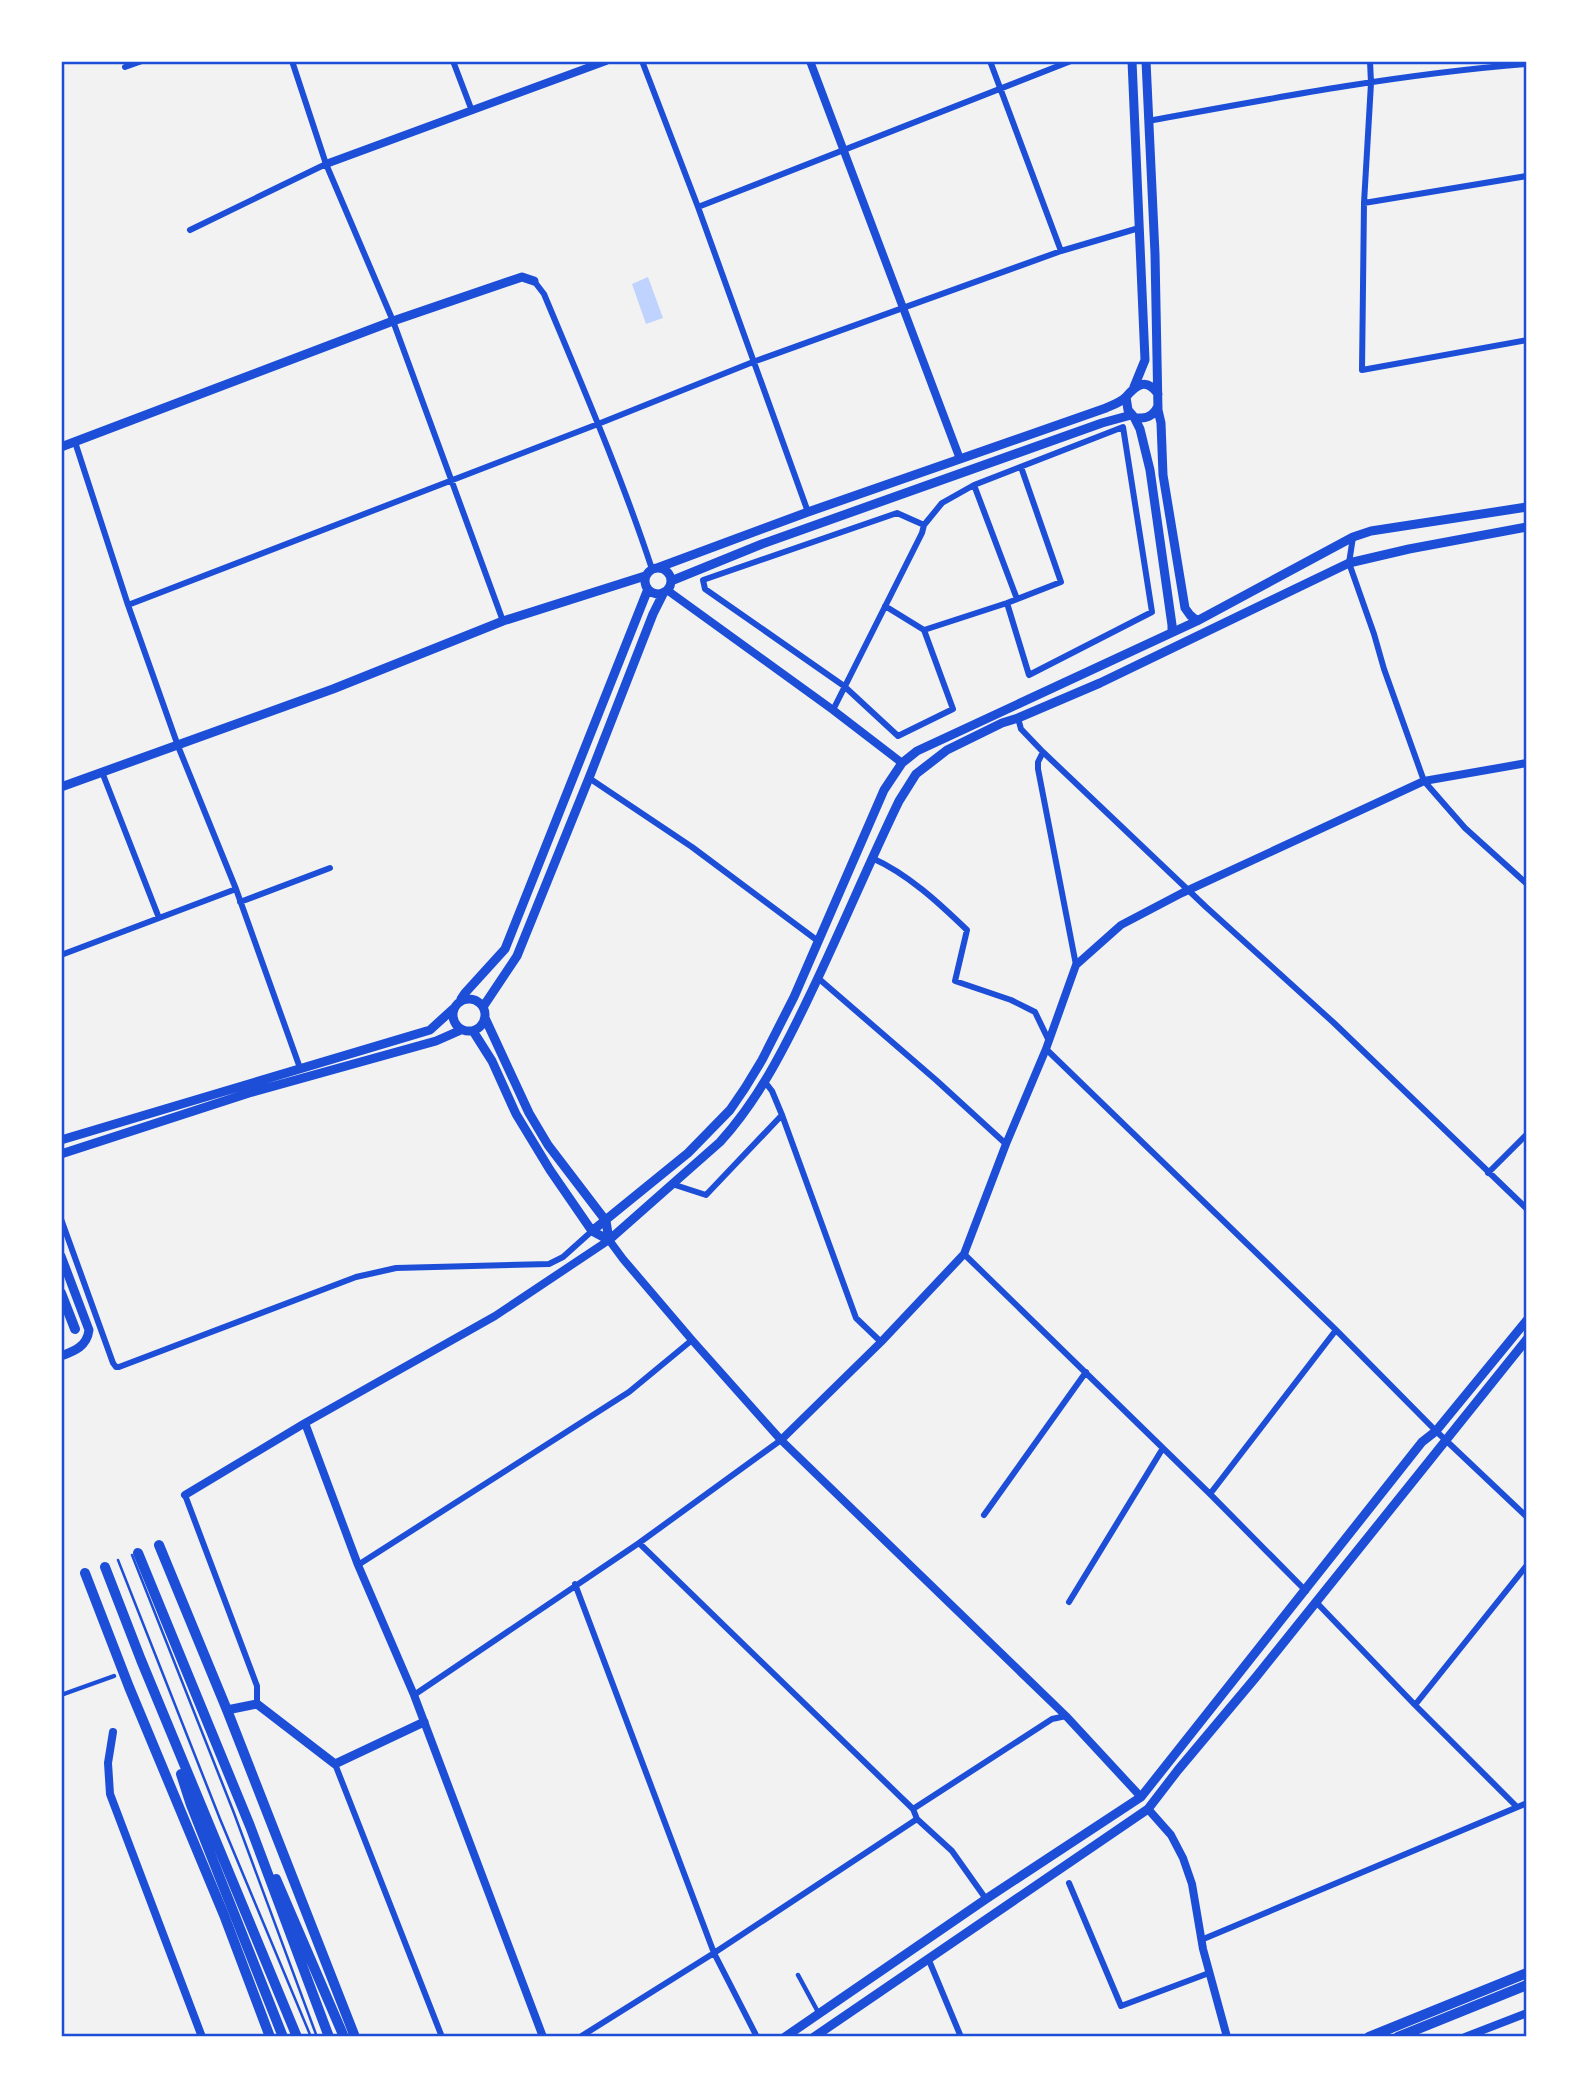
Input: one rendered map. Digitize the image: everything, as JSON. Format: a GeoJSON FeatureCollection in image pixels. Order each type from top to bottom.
{"type":"FeatureCollection","features":[{"type":"Feature","properties":{"kind":"highway"},"geometry":{"type":"LineString","coordinates":[[135,1554],[250,1826],[329,2037]]}},
{"type":"Feature","properties":{"kind":"highway"},"geometry":{"type":"LineString","coordinates":[[105,1567],[297,2037]]}},
{"type":"Feature","properties":{"kind":"highway"},"geometry":{"type":"LineString","coordinates":[[171,1734],[191,1805],[282,2037]]}},
{"type":"Feature","properties":{"kind":"highway"},"geometry":{"type":"LineString","coordinates":[[250,1826],[286,1900],[344,2037]]}},
{"type":"Feature","properties":{"kind":"main road"},"geometry":{"type":"LineString","coordinates":[[61,787],[332,689],[503,621],[652,571],[808,512],[1106,408],[1126,397],[1134,387],[1144,360],[1132,61]]}},
{"type":"Feature","properties":{"kind":"main road"},"geometry":{"type":"LineString","coordinates":[[1146,61],[1163,475],[1185,608],[1197,621]]}},
{"type":"Feature","properties":{"kind":"main road"},"geometry":{"type":"LineString","coordinates":[[61,447],[393,321],[522,276],[534,281]]}},
{"type":"Feature","properties":{"kind":"main road"},"geometry":{"type":"LineString","coordinates":[[648,589],[655,593],[762,544],[1102,423],[1133,416],[1141,419],[1149,417],[1157,409],[1159,401],[1155,390],[1147,385],[1134,387]]}},
{"type":"Feature","properties":{"kind":"main road"},"geometry":{"type":"LineString","coordinates":[[1126,397],[1126,406],[1140,429],[1150,470],[1172,631]]}},
{"type":"Feature","properties":{"kind":"main road"},"geometry":{"type":"LineString","coordinates":[[592,1231],[688,1153],[730,1110],[762,1060],[794,997],[884,790],[902,762],[917,751],[1197,621],[1353,537],[1371,531],[1527,507]]}},
{"type":"Feature","properties":{"kind":"main road"},"geometry":{"type":"LineString","coordinates":[[609,1240],[732,1128],[765,1082],[818,978],[899,801],[916,774],[947,750],[1002,723],[1018,719],[1100,682],[1349,563],[1527,527]]}},
{"type":"Feature","properties":{"kind":"main road"},"geometry":{"type":"LineString","coordinates":[[61,1140],[302,1072],[436,1041],[461,1030],[473,1031],[481,1026],[484,1012],[517,956],[653,614],[667,588],[668,573],[652,571]]}},
{"type":"Feature","properties":{"kind":"main road"},"geometry":{"type":"LineString","coordinates":[[61,1154],[430,1030],[453,1009],[505,949],[648,589],[652,571]]}},
{"type":"Feature","properties":{"kind":"main road"},"geometry":{"type":"LineString","coordinates":[[902,762],[916,774]]}},
{"type":"Feature","properties":{"kind":"main road"},"geometry":{"type":"LineString","coordinates":[[461,999],[475,1000],[484,1012],[513,1081],[548,1145],[606,1221],[609,1240]]}},
{"type":"Feature","properties":{"kind":"main road"},"geometry":{"type":"LineString","coordinates":[[453,1009],[453,1018],[461,1030]]}},
{"type":"Feature","properties":{"kind":"main road"},"geometry":{"type":"LineString","coordinates":[[473,1031],[492,1061],[531,1141],[592,1231],[609,1240]]}},
{"type":"Feature","properties":{"kind":"main road"},"geometry":{"type":"LineString","coordinates":[[61,1256],[89,1335],[80,1347],[61,1356]]}},
{"type":"Feature","properties":{"kind":"main road"},"geometry":{"type":"LineString","coordinates":[[61,1293],[75,1329]]}},
{"type":"Feature","properties":{"kind":"main road"},"geometry":{"type":"LineString","coordinates":[[785,2037],[1141,1797],[1422,1442],[1436,1431],[1527,1320]]}},
{"type":"Feature","properties":{"kind":"main road"},"geometry":{"type":"LineString","coordinates":[[814,2037],[1148,1810],[1527,1339]]}},
{"type":"Feature","properties":{"kind":"main road"},"geometry":{"type":"LineString","coordinates":[[159,1545],[227,1710],[355,2037]]}},
{"type":"Feature","properties":{"kind":"main road"},"geometry":{"type":"LineString","coordinates":[[85,1573],[269,2036]]}},
{"type":"Feature","properties":{"kind":"main road"},"geometry":{"type":"LineString","coordinates":[[1306,1591],[1316,1602]]}},
{"type":"Feature","properties":{"kind":"main road"},"geometry":{"type":"LineString","coordinates":[[227,1710],[257,1704],[335,1764],[424,1722]]}},
{"type":"Feature","properties":{"kind":"main road"},"geometry":{"type":"LineString","coordinates":[[1141,1797],[1148,1810]]}},
{"type":"Feature","properties":{"kind":"main road"},"geometry":{"type":"LineString","coordinates":[[922,1943],[928,1958]]}},
{"type":"Feature","properties":{"kind":"main road"},"geometry":{"type":"LineString","coordinates":[[1369,2037],[1527,1973]]}},
{"type":"Feature","properties":{"kind":"main road"},"geometry":{"type":"LineString","coordinates":[[1398,2037],[1527,1985]]}},
{"type":"Feature","properties":{"kind":"street"},"geometry":{"type":"LineString","coordinates":[[125,67],[142,61]]}},
{"type":"Feature","properties":{"kind":"street"},"geometry":{"type":"LineString","coordinates":[[292,61],[326,164],[393,321],[503,621]]}},
{"type":"Feature","properties":{"kind":"street"},"geometry":{"type":"LineString","coordinates":[[453,61],[472,111]]}},
{"type":"Feature","properties":{"kind":"street"},"geometry":{"type":"LineString","coordinates":[[190,230],[326,164],[606,61]]}},
{"type":"Feature","properties":{"kind":"street"},"geometry":{"type":"LineString","coordinates":[[642,61],[698,207],[808,512]]}},
{"type":"Feature","properties":{"kind":"street"},"geometry":{"type":"LineString","coordinates":[[810,61],[960,459]]}},
{"type":"Feature","properties":{"kind":"street"},"geometry":{"type":"LineString","coordinates":[[990,61],[1061,251]]}},
{"type":"Feature","properties":{"kind":"street"},"geometry":{"type":"LineString","coordinates":[[698,207],[1071,61]]}},
{"type":"Feature","properties":{"kind":"street"},"geometry":{"type":"LineString","coordinates":[[1370,61],[1364,203],[1362,370],[1527,340]]}},
{"type":"Feature","properties":{"kind":"street"},"geometry":{"type":"LineString","coordinates":[[1148,121],[1371,83],[1471,68],[1527,64]]}},
{"type":"Feature","properties":{"kind":"street"},"geometry":{"type":"LineString","coordinates":[[1364,203],[1527,176]]}},
{"type":"Feature","properties":{"kind":"street"},"geometry":{"type":"LineString","coordinates":[[128,605],[753,362],[1061,251],[1139,228]]}},
{"type":"Feature","properties":{"kind":"street"},"geometry":{"type":"LineString","coordinates":[[534,281],[544,294],[598,424],[632,510],[652,571]]}},
{"type":"Feature","properties":{"kind":"street"},"geometry":{"type":"LineString","coordinates":[[833,710],[922,533],[924,524],[942,503],[974,485],[1123,427],[1152,612],[1029,675],[1007,603]]}},
{"type":"Feature","properties":{"kind":"street"},"geometry":{"type":"LineString","coordinates":[[75,442],[128,605],[178,746],[236,889],[302,1072]]}},
{"type":"Feature","properties":{"kind":"street"},"geometry":{"type":"LineString","coordinates":[[924,630],[1061,582],[1021,467]]}},
{"type":"Feature","properties":{"kind":"street"},"geometry":{"type":"LineString","coordinates":[[974,485],[1017,599]]}},
{"type":"Feature","properties":{"kind":"street"},"geometry":{"type":"LineString","coordinates":[[886,606],[924,630],[953,709],[898,736],[844,686],[705,589],[703,580],[897,513],[924,524]]}},
{"type":"Feature","properties":{"kind":"street"},"geometry":{"type":"LineString","coordinates":[[1353,537],[1349,563],[1424,781],[1465,828],[1527,884]]}},
{"type":"Feature","properties":{"kind":"street"},"geometry":{"type":"LineString","coordinates":[[667,588],[902,762]]}},
{"type":"Feature","properties":{"kind":"street"},"geometry":{"type":"LineString","coordinates":[[1018,719],[1021,729],[1043,752],[1334,1023],[1527,1209]]}},
{"type":"Feature","properties":{"kind":"street"},"geometry":{"type":"LineString","coordinates":[[1043,752],[1038,769],[1076,965]]}},
{"type":"Feature","properties":{"kind":"street"},"geometry":{"type":"LineString","coordinates":[[414,1695],[639,1543],[781,1440],[881,1342],[964,1254],[1048,1045],[1076,965],[1121,926],[1188,889],[1424,781],[1527,763]]}},
{"type":"Feature","properties":{"kind":"street"},"geometry":{"type":"LineString","coordinates":[[102,772],[159,918]]}},
{"type":"Feature","properties":{"kind":"street"},"geometry":{"type":"LineString","coordinates":[[589,778],[692,847],[818,941]]}},
{"type":"Feature","properties":{"kind":"street"},"geometry":{"type":"LineString","coordinates":[[872,858],[885,864],[941,905],[967,930],[955,981],[1011,1000],[1035,1012],[1048,1045],[1436,1431],[1527,1517]]}},
{"type":"Feature","properties":{"kind":"street"},"geometry":{"type":"LineString","coordinates":[[240,902],[330,869]]}},
{"type":"Feature","properties":{"kind":"street"},"geometry":{"type":"LineString","coordinates":[[61,955],[236,889]]}},
{"type":"Feature","properties":{"kind":"street"},"geometry":{"type":"LineString","coordinates":[[818,978],[1006,1144]]}},
{"type":"Feature","properties":{"kind":"street"},"geometry":{"type":"LineString","coordinates":[[765,1082],[772,1091],[782,1115],[856,1318],[881,1342]]}},
{"type":"Feature","properties":{"kind":"street"},"geometry":{"type":"LineString","coordinates":[[673,1184],[706,1195],[782,1115]]}},
{"type":"Feature","properties":{"kind":"street"},"geometry":{"type":"LineString","coordinates":[[1489,1173],[1527,1134]]}},
{"type":"Feature","properties":{"kind":"street"},"geometry":{"type":"LineString","coordinates":[[61,1219],[116,1367],[356,1277],[396,1268],[549,1264],[563,1257],[592,1231]]}},
{"type":"Feature","properties":{"kind":"street"},"geometry":{"type":"LineString","coordinates":[[257,1704],[257,1686],[185,1495],[304,1423],[495,1317],[609,1240],[692,1340],[781,1440],[1066,1716],[1141,1797]]}},
{"type":"Feature","properties":{"kind":"street"},"geometry":{"type":"LineString","coordinates":[[964,1254],[1306,1591]]}},
{"type":"Feature","properties":{"kind":"street"},"geometry":{"type":"LineString","coordinates":[[1210,1494],[1336,1330]]}},
{"type":"Feature","properties":{"kind":"street"},"geometry":{"type":"LineString","coordinates":[[358,1565],[629,1392],[692,1340]]}},
{"type":"Feature","properties":{"kind":"street"},"geometry":{"type":"LineString","coordinates":[[984,1515],[1086,1372]]}},
{"type":"Feature","properties":{"kind":"street"},"geometry":{"type":"LineString","coordinates":[[304,1423],[358,1565],[414,1695],[543,2037]]}},
{"type":"Feature","properties":{"kind":"street"},"geometry":{"type":"LineString","coordinates":[[1069,1602],[1163,1448]]}},
{"type":"Feature","properties":{"kind":"street"},"geometry":{"type":"LineString","coordinates":[[639,1543],[913,1809],[917,1819],[952,1851],[986,1899]]}},
{"type":"Feature","properties":{"kind":"street"},"geometry":{"type":"LineString","coordinates":[[1415,1705],[1527,1565]]}},
{"type":"Feature","properties":{"kind":"street"},"geometry":{"type":"LineString","coordinates":[[575,1584],[714,1953],[757,2037]]}},
{"type":"Feature","properties":{"kind":"street"},"geometry":{"type":"LineString","coordinates":[[1316,1602],[1517,1807]]}},
{"type":"Feature","properties":{"kind":"street"},"geometry":{"type":"LineString","coordinates":[[61,1695],[114,1675]]}},
{"type":"Feature","properties":{"kind":"street"},"geometry":{"type":"LineString","coordinates":[[913,1809],[1052,1719],[1066,1716]]}},
{"type":"Feature","properties":{"kind":"street"},"geometry":{"type":"LineString","coordinates":[[113,1732],[108,1763],[110,1794],[202,2037]]}},
{"type":"Feature","properties":{"kind":"street"},"geometry":{"type":"LineString","coordinates":[[335,1764],[442,2037]]}},
{"type":"Feature","properties":{"kind":"street"},"geometry":{"type":"LineString","coordinates":[[1201,1940],[1527,1803]]}},
{"type":"Feature","properties":{"kind":"street"},"geometry":{"type":"LineString","coordinates":[[1148,1810],[1171,1835],[1183,1858],[1192,1884],[1201,1940],[1227,2037]]}},
{"type":"Feature","properties":{"kind":"street"},"geometry":{"type":"LineString","coordinates":[[580,2037],[714,1953],[917,1819]]}},
{"type":"Feature","properties":{"kind":"street"},"geometry":{"type":"LineString","coordinates":[[1069,1882],[1121,2006],[1209,1973]]}},
{"type":"Feature","properties":{"kind":"street"},"geometry":{"type":"LineString","coordinates":[[928,1958],[961,2037]]}},
{"type":"Feature","properties":{"kind":"street"},"geometry":{"type":"LineString","coordinates":[[797,1975],[819,2013]]}},
{"type":"Feature","properties":{"kind":"street"},"geometry":{"type":"LineString","coordinates":[[1465,2037],[1527,2013]]}},
{"type":"Feature","properties":{"kind":"lane"},"geometry":{"type":"LineString","coordinates":[[135,1554],[317,2037]]}},
{"type":"Feature","properties":{"kind":"lane"},"geometry":{"type":"LineString","coordinates":[[118,1560],[220,1819],[311,2037]]}},
{"type":"Feature","properties":{"kind":"water"},"geometry":{"type":"Polygon","coordinates":[[[648,277],[663,318],[646,324],[632,284],[648,277]]]}}]}
